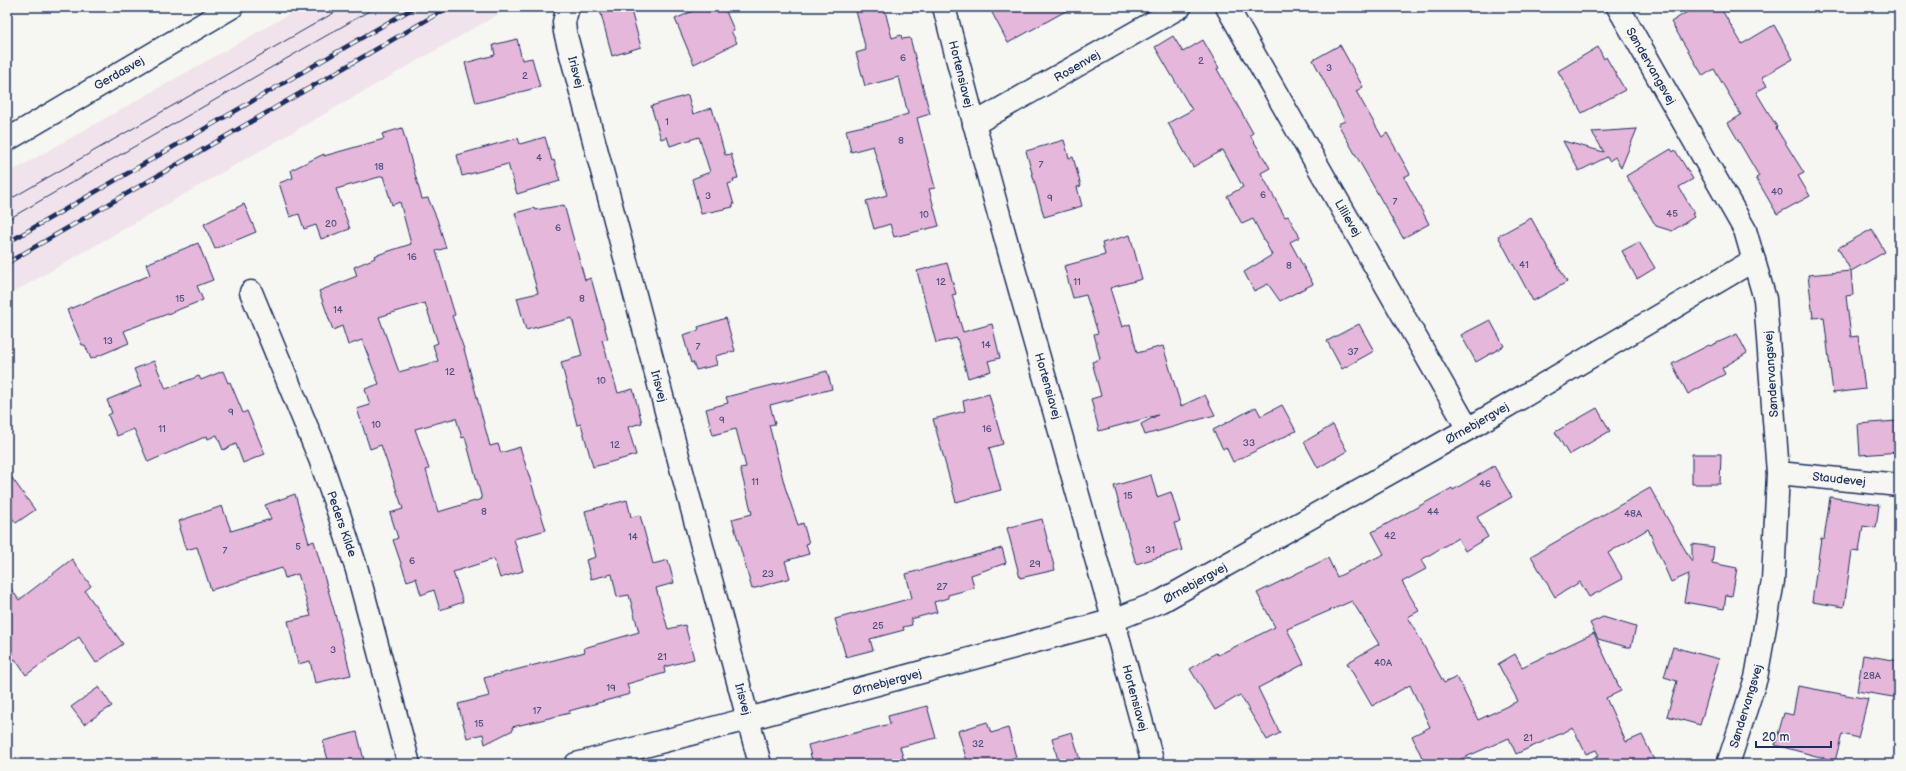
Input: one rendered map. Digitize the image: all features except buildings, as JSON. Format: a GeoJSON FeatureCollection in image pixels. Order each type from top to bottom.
{"type":"FeatureCollection","features":[{"type":"Feature","properties":{"kind":"street","name":"Gerdasvej"},"geometry":{"type":"LineString","coordinates":[[7,140],[210,13],[232,7]]}},
{"type":"Feature","properties":{"kind":"street","name":"Irisvej"},"geometry":{"type":"LineString","coordinates":[[568,7],[564,22],[565,32],[760,764]]}},
{"type":"Feature","properties":{"kind":"street","name":"Hortensiavej"},"geometry":{"type":"LineString","coordinates":[[944,7],[974,124],[1114,620],[1153,764]]}},
{"type":"Feature","properties":{"kind":"street","name":"Rosenvej"},"geometry":{"type":"LineString","coordinates":[[974,124],[1180,7]]}},
{"type":"Feature","properties":{"kind":"street","name":"Lillievej"},"geometry":{"type":"LineString","coordinates":[[1227,7],[1468,429]]}},
{"type":"Feature","properties":{"kind":"street","name":"Søndervangsvej"},"geometry":{"type":"LineString","coordinates":[[1624,9],[1744,230],[1765,299],[1778,473],[1773,581],[1766,629],[1756,678],[1728,764]]}},
{"type":"Feature","properties":{"kind":"street","name":"Ørnebjergvej"},"geometry":{"type":"LineString","coordinates":[[576,764],[748,720],[1114,620],[1162,601],[1468,429],[1754,260]]}},
{"type":"Feature","properties":{"kind":"street","name":"Peders Kilde"},"geometry":{"type":"LineString","coordinates":[[251,292],[320,459],[357,570],[409,764]]}},
{"type":"Feature","properties":{"kind":"street","name":"Staudevej"},"geometry":{"type":"LineString","coordinates":[[1778,473],[1899,485]]}},
{"type":"Feature","properties":{"kind":"shaded area"},"geometry":{"type":"Polygon","coordinates":[[[302,7],[511,7],[7,296],[7,174],[302,7]]]}},
{"type":"Feature","properties":{"kind":"tram line"},"geometry":{"type":"LineString","coordinates":[[7,201],[344,7]]}},
{"type":"Feature","properties":{"kind":"tram line"},"geometry":{"type":"LineString","coordinates":[[7,220],[376,7]]}},
{"type":"Feature","properties":{"kind":"railway"},"geometry":{"type":"LineString","coordinates":[[7,243],[415,7]]}},
{"type":"Feature","properties":{"kind":"railway"},"geometry":{"type":"LineString","coordinates":[[7,263],[449,7]]}}]}
